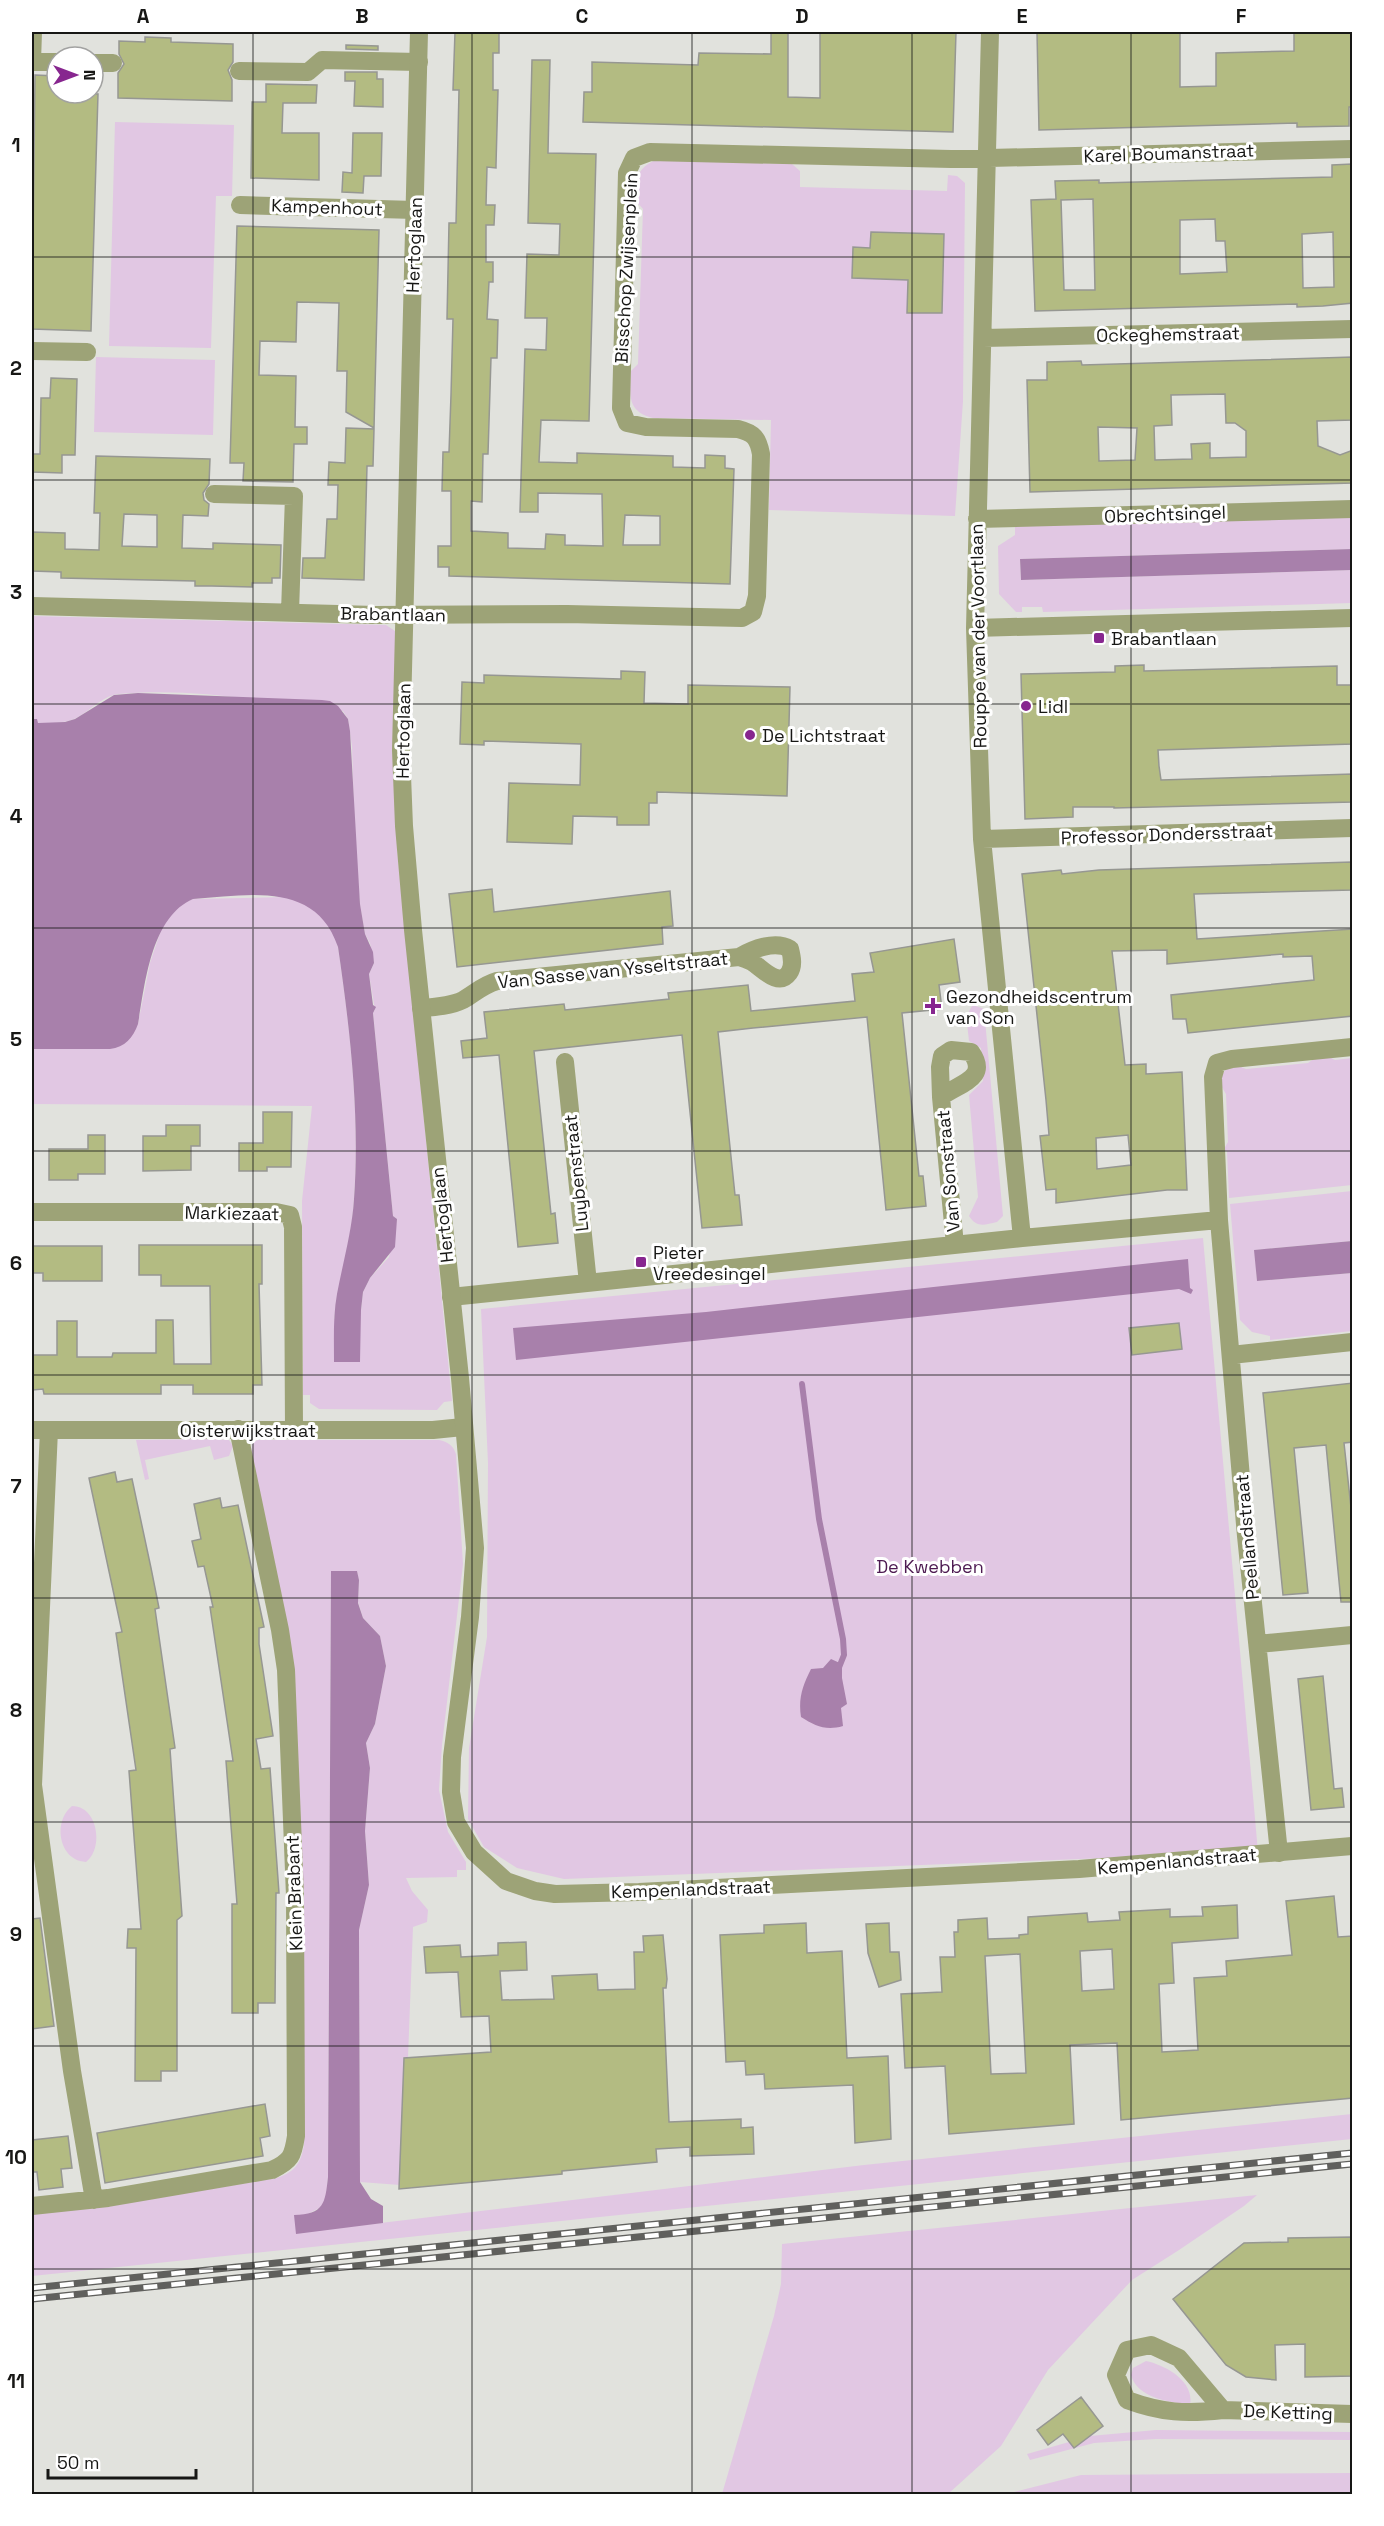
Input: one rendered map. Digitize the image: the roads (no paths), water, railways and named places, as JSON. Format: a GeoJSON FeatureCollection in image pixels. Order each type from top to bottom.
{"type":"FeatureCollection","features":[{"type":"Feature","properties":{"kind":"street"},"geometry":{"type":"LineString","coordinates":[[33,32],[32,62],[45,62]]}},
{"type":"Feature","properties":{"kind":"street","name":"Hertoglaan"},"geometry":{"type":"LineString","coordinates":[[419,32],[401,750],[404,826],[464,1427]]}},
{"type":"Feature","properties":{"kind":"street","name":"Rouppe van der Voortlaan"},"geometry":{"type":"LineString","coordinates":[[990,32],[975,628],[982,839],[1022,1238]]}},
{"type":"Feature","properties":{"kind":"street"},"geometry":{"type":"LineString","coordinates":[[238,71],[308,72],[322,60],[418,62]]}},
{"type":"Feature","properties":{"kind":"street"},"geometry":{"type":"LineString","coordinates":[[105,63],[113,63]]}},
{"type":"Feature","properties":{"kind":"street","name":"Karel Boumanstraat"},"geometry":{"type":"LineString","coordinates":[[986,158],[1353,148]]}},
{"type":"Feature","properties":{"kind":"street","name":"Bisschop Zwijsenplein"},"geometry":{"type":"LineString","coordinates":[[753,612],[757,596],[760,454],[758,440],[751,432],[738,429],[646,427],[627,423],[621,408],[627,173],[634,158],[650,152],[986,158]]}},
{"type":"Feature","properties":{"kind":"street","name":"Kampenhout"},"geometry":{"type":"LineString","coordinates":[[240,205],[415,210]]}},
{"type":"Feature","properties":{"kind":"street","name":"Ockeghemstraat"},"geometry":{"type":"LineString","coordinates":[[982,339],[1353,329]]}},
{"type":"Feature","properties":{"kind":"street"},"geometry":{"type":"LineString","coordinates":[[32,351],[87,352]]}},
{"type":"Feature","properties":{"kind":"street"},"geometry":{"type":"LineString","coordinates":[[214,494],[294,496],[290,612]]}},
{"type":"Feature","properties":{"kind":"street","name":"Obrechtsingel"},"geometry":{"type":"LineString","coordinates":[[976,519],[1353,508]]}},
{"type":"Feature","properties":{"kind":"street","name":"Brabantlaan"},"geometry":{"type":"LineString","coordinates":[[32,606],[405,615],[567,614],[742,618],[753,612]]}},
{"type":"Feature","properties":{"kind":"street"},"geometry":{"type":"LineString","coordinates":[[975,628],[1353,618]]}},
{"type":"Feature","properties":{"kind":"street","name":"Professor Dondersstraat"},"geometry":{"type":"LineString","coordinates":[[982,839],[1353,828]]}},
{"type":"Feature","properties":{"kind":"street","name":"Van Sasse van Ysseltstraat"},"geometry":{"type":"LineString","coordinates":[[421,1008],[449,1005],[464,1000],[485,985],[497,981],[739,957]]}},
{"type":"Feature","properties":{"kind":"street","name":"Peellandstraat"},"geometry":{"type":"LineString","coordinates":[[1279,1853],[1219,1220],[1213,1077],[1217,1063],[1232,1059],[1353,1047]]}},
{"type":"Feature","properties":{"kind":"street","name":"Luybenstraat"},"geometry":{"type":"LineString","coordinates":[[565,1062],[588,1283]]}},
{"type":"Feature","properties":{"kind":"street","name":"Van Sonstraat"},"geometry":{"type":"LineString","coordinates":[[941,1096],[955,1245]]}},
{"type":"Feature","properties":{"kind":"street","name":"Markiezaat"},"geometry":{"type":"LineString","coordinates":[[32,1212],[276,1212],[290,1215],[293,1227],[294,1430]]}},
{"type":"Feature","properties":{"kind":"street"},"geometry":{"type":"LineString","coordinates":[[451,1297],[1219,1220]]}},
{"type":"Feature","properties":{"kind":"street"},"geometry":{"type":"LineString","coordinates":[[1231,1355],[1353,1342]]}},
{"type":"Feature","properties":{"kind":"street","name":"Oisterwijkstraat"},"geometry":{"type":"LineString","coordinates":[[40,1430],[433,1430],[464,1427]]}},
{"type":"Feature","properties":{"kind":"street","name":"Kempenlandstraat"},"geometry":{"type":"LineString","coordinates":[[464,1427],[475,1548],[470,1617],[452,1757],[451,1792],[456,1822],[474,1852],[506,1881],[535,1892],[639,1892],[1079,1869],[1353,1846]]}},
{"type":"Feature","properties":{"kind":"street","name":"Klein Brabant"},"geometry":{"type":"LineString","coordinates":[[32,2206],[94,2200],[272,2170],[287,2163],[294,2150],[296,2136],[296,1935],[286,1670],[280,1630],[238,1429]]}},
{"type":"Feature","properties":{"kind":"street"},"geometry":{"type":"LineString","coordinates":[[40,1430],[33,1785],[72,2071],[94,2200]]}},
{"type":"Feature","properties":{"kind":"street"},"geometry":{"type":"LineString","coordinates":[[1258,1644],[1353,1635]]}},
{"type":"Feature","properties":{"kind":"street","name":"De Ketting"},"geometry":{"type":"LineString","coordinates":[[1223,2410],[1179,2358],[1150,2345],[1127,2350],[1116,2375],[1127,2400],[1153,2410],[1192,2413],[1223,2410],[1353,2414]]}},
{"type":"Feature","properties":{"kind":"waterway"},"geometry":{"type":"LineString","coordinates":[[802,1384],[819,1519],[843,1639],[844,1655],[838,1670]]}},
{"type":"Feature","properties":{"kind":"railway"},"geometry":{"type":"LineString","coordinates":[[32,2288],[1352,2153]]}},
{"type":"Feature","properties":{"kind":"railway"},"geometry":{"type":"LineString","coordinates":[[32,2299],[1352,2164]]}},
{"type":"Feature","properties":{"kind":"place","name":"Brabantlaan"},"geometry":{"type":"Point","coordinates":[1099,638]}},
{"type":"Feature","properties":{"kind":"place","name":"Lidl"},"geometry":{"type":"Point","coordinates":[1026,706]}},
{"type":"Feature","properties":{"kind":"place","name":"De Lichtstraat"},"geometry":{"type":"Point","coordinates":[750,735]}},
{"type":"Feature","properties":{"kind":"place","name":"Gezondheidscentrum van Son"},"geometry":{"type":"Point","coordinates":[933,1006]}},
{"type":"Feature","properties":{"kind":"place","name":"Pieter Vreedesingel"},"geometry":{"type":"Point","coordinates":[641,1262]}},
{"type":"Feature","properties":{"kind":"park label","name":"De Kwebben"},"geometry":{"type":"Point","coordinates":[930,1566]}}]}
